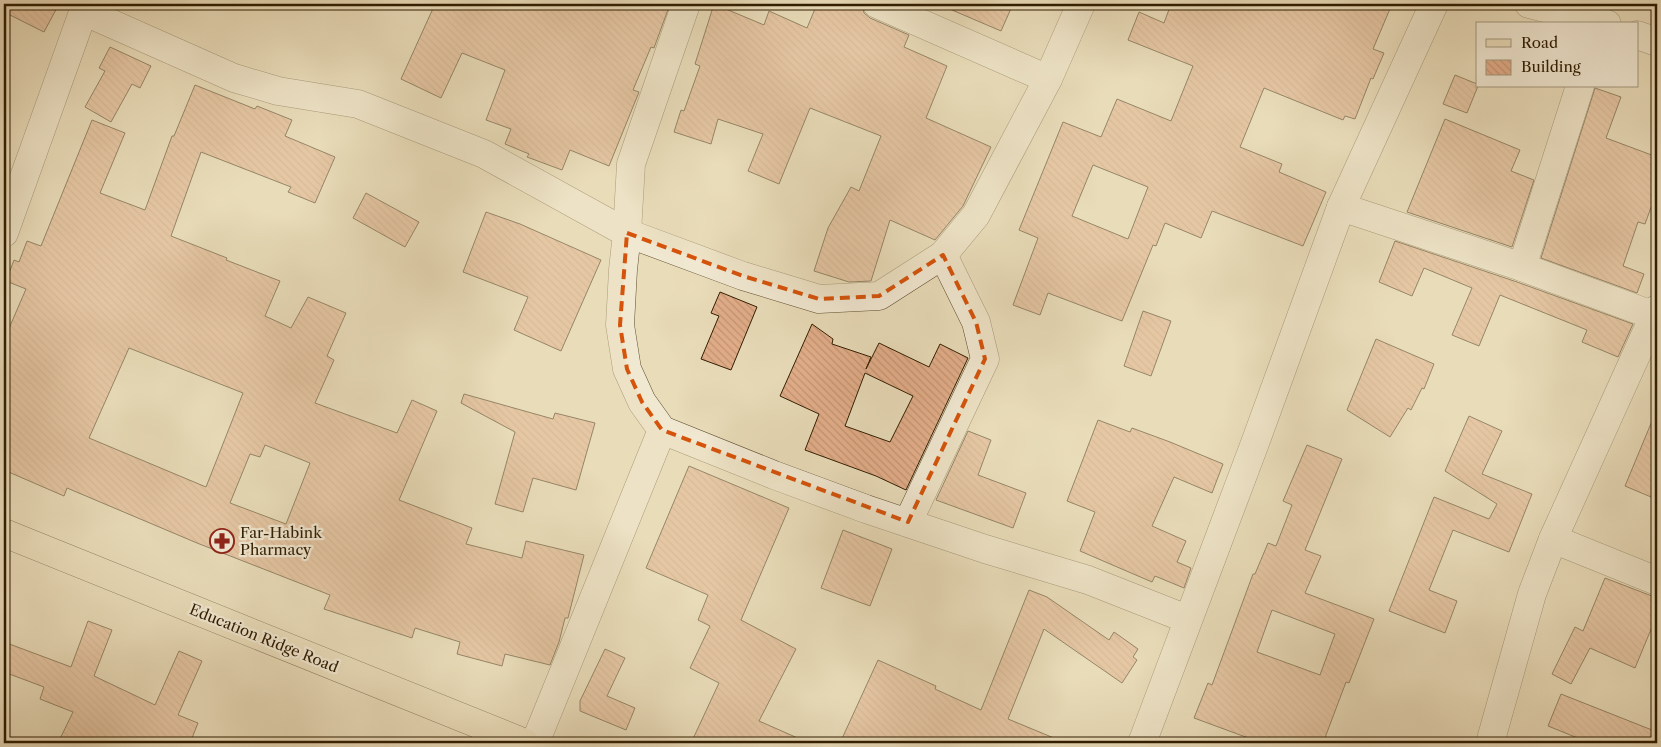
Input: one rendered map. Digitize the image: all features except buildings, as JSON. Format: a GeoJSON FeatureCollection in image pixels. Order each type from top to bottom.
{"type":"FeatureCollection","features":[{"type":"Feature","properties":{"kind":"main road","name":"Education Ridge Road"},"geometry":{"type":"LineString","coordinates":[[4,533],[525,743]]}},
{"type":"Feature","properties":{"kind":"street"},"geometry":{"type":"LineString","coordinates":[[686,4],[631,164],[623,270],[620,326],[627,369],[642,402],[662,430],[774,475],[985,549],[1088,580],[1188,619]]}},
{"type":"Feature","properties":{"kind":"street"},"geometry":{"type":"LineString","coordinates":[[877,4],[1048,79]]}},
{"type":"Feature","properties":{"kind":"street"},"geometry":{"type":"LineString","coordinates":[[4,233],[85,7],[234,78],[278,91],[358,104],[484,154],[627,233],[743,276],[818,298],[879,296],[943,255],[976,215],[1048,79],[1081,4]]}},
{"type":"Feature","properties":{"kind":"street"},"geometry":{"type":"LineString","coordinates":[[1142,743],[1341,207],[1434,4]]}},
{"type":"Feature","properties":{"kind":"street"},"geometry":{"type":"LineString","coordinates":[[1529,4],[1600,22]]}},
{"type":"Feature","properties":{"kind":"street"},"geometry":{"type":"LineString","coordinates":[[1638,35],[1657,42]]}},
{"type":"Feature","properties":{"kind":"street"},"geometry":{"type":"LineString","coordinates":[[1522,267],[1579,88]]}},
{"type":"Feature","properties":{"kind":"street"},"geometry":{"type":"LineString","coordinates":[[1341,207],[1656,313],[1552,539],[1532,594],[1490,743]]}},
{"type":"Feature","properties":{"kind":"street"},"geometry":{"type":"LineString","coordinates":[[908,522],[985,359],[976,322],[943,255]]}},
{"type":"Feature","properties":{"kind":"street"},"geometry":{"type":"LineString","coordinates":[[535,743],[662,430]]}},
{"type":"Feature","properties":{"kind":"street"},"geometry":{"type":"LineString","coordinates":[[1552,539],[1657,582]]}},
{"type":"Feature","properties":{"kind":"highlighted area"},"geometry":{"type":"Polygon","coordinates":[[[627,233],[743,276],[819,299],[879,296],[943,255],[976,322],[985,359],[908,522],[662,430],[642,402],[627,369],[620,325],[627,233]]]}},
{"type":"Feature","properties":{"kind":"place","name":"Far-Habink Pharmacy"},"geometry":{"type":"Point","coordinates":[222,541]}}]}
